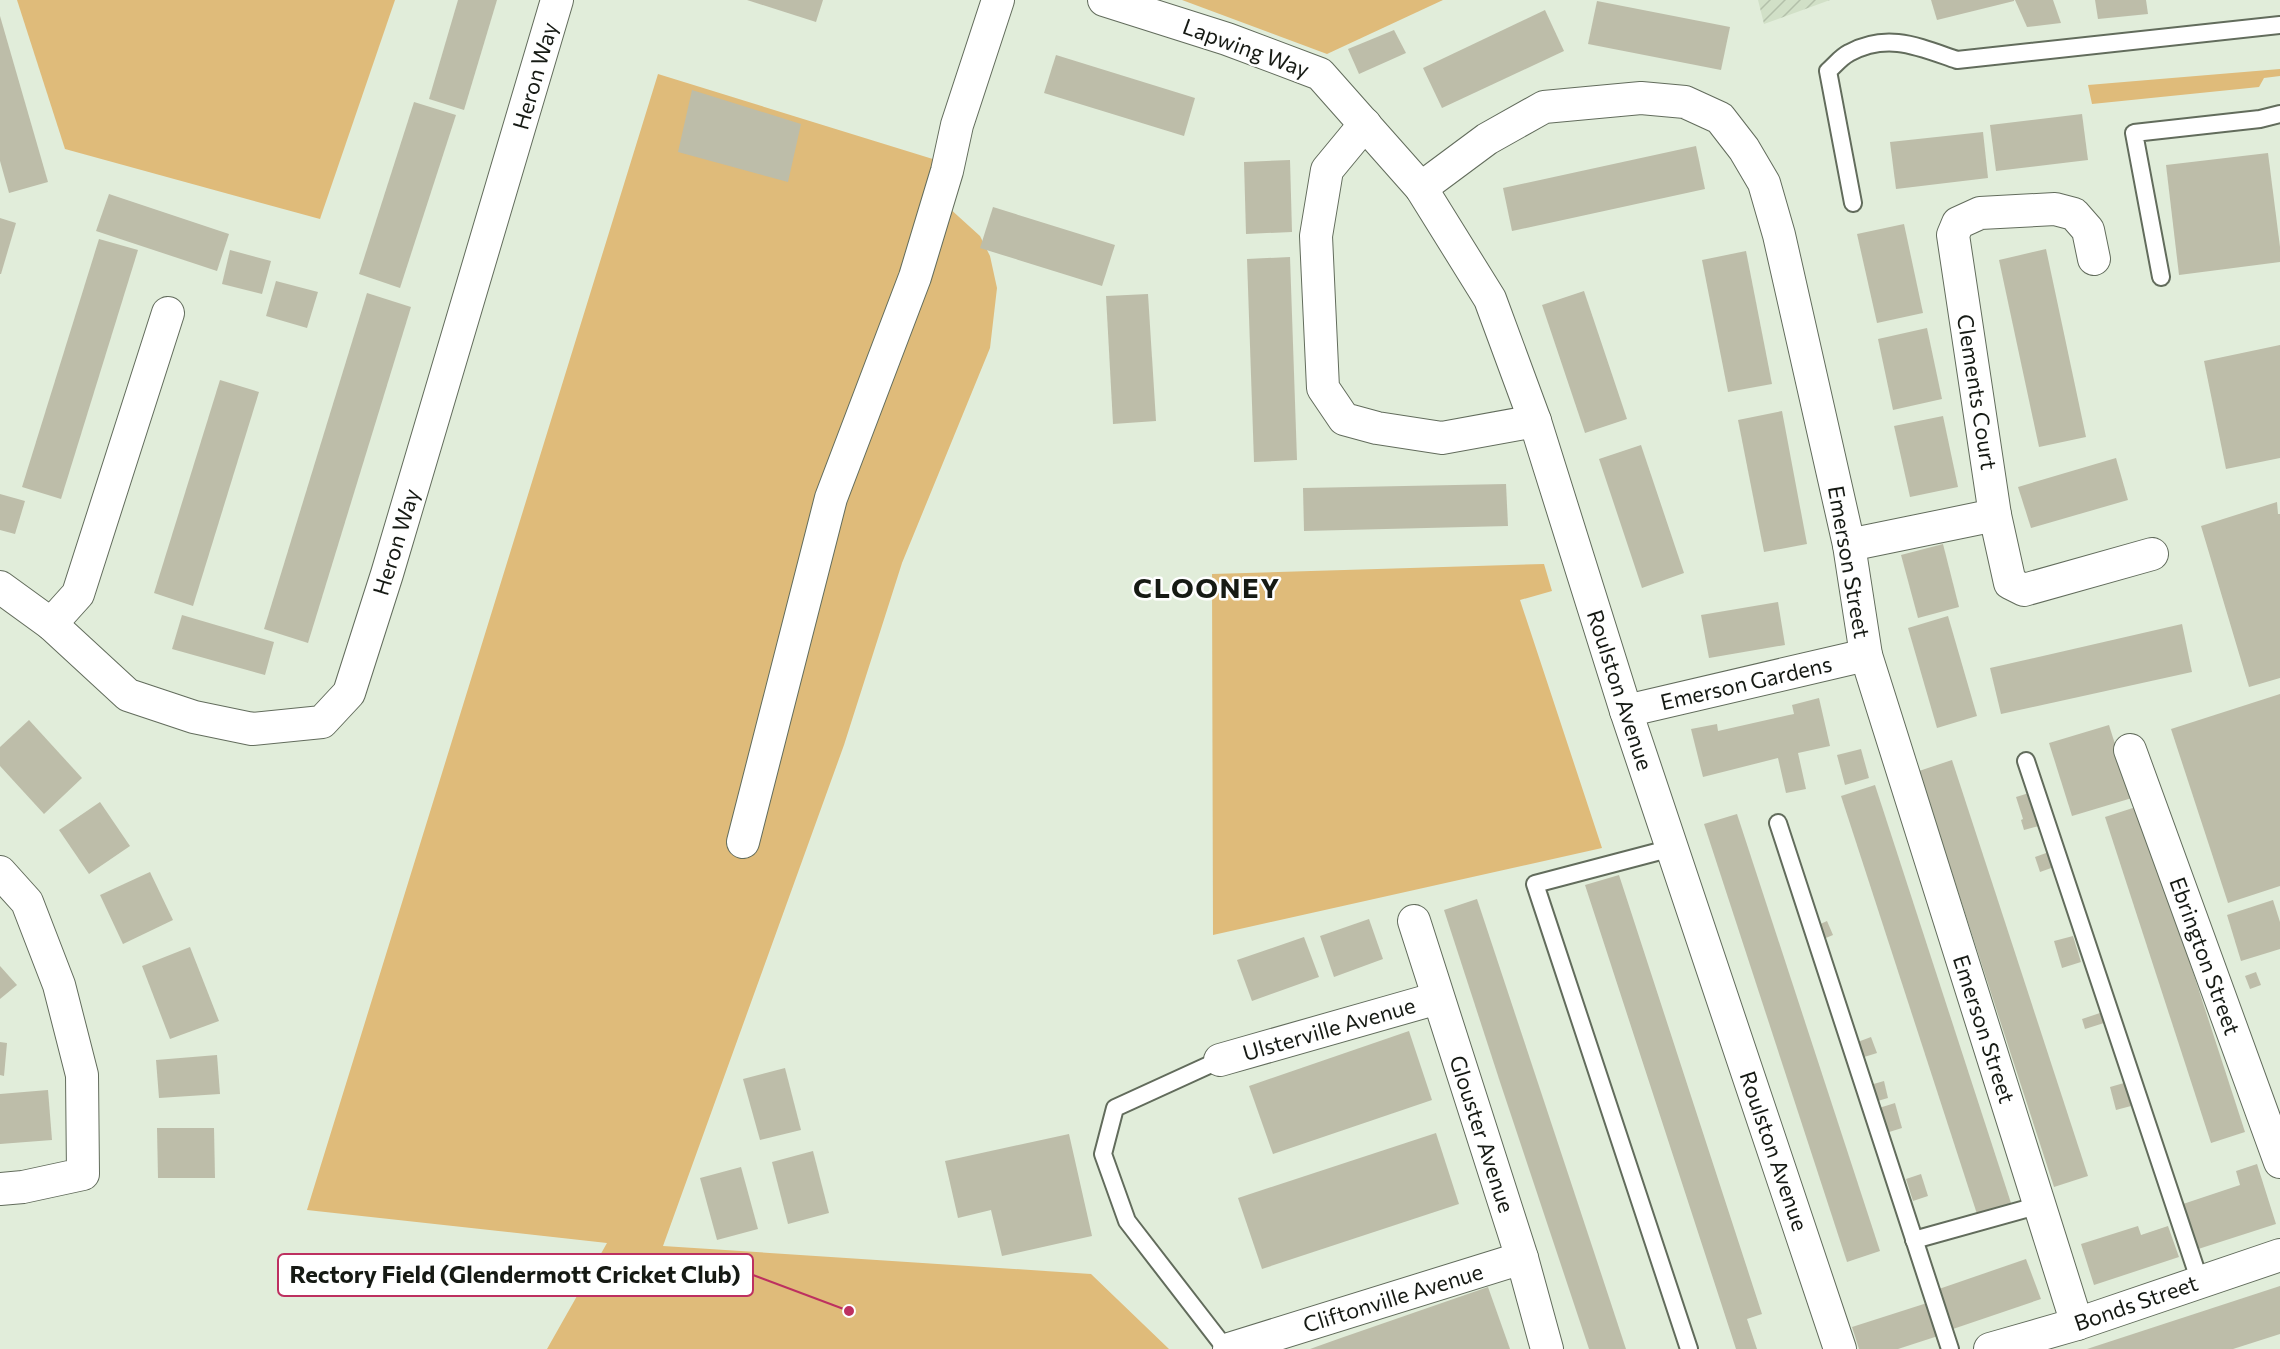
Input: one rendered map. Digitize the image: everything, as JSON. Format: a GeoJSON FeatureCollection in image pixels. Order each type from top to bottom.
{"type":"FeatureCollection","features":[{"type":"Feature","properties":{"kind":"street","name":"Heron Way"},"geometry":{"type":"LineString","coordinates":[[0,587],[51,624],[128,694],[194,717],[252,729],[322,722],[349,693],[387,574],[557,0]]}},
{"type":"Feature","properties":{"kind":"street"},"geometry":{"type":"LineString","coordinates":[[742,842],[831,498],[915,277],[947,171],[957,125],[998,0]]}},
{"type":"Feature","properties":{"kind":"street","name":"Lapwing Way"},"geometry":{"type":"LineString","coordinates":[[1104,0],[1227,39],[1320,74]]}},
{"type":"Feature","properties":{"kind":"street","name":"Roulston Avenue"},"geometry":{"type":"LineString","coordinates":[[1320,74],[1421,188],[1490,299],[1535,421],[1626,711],[1840,1349]]}},
{"type":"Feature","properties":{"kind":"street","name":"Emerson Street"},"geometry":{"type":"LineString","coordinates":[[1421,188],[1487,139],[1544,107],[1641,98],[1685,102],[1720,118],[1744,149],[1764,183],[1784,255],[1849,545],[1866,655],[2077,1324]]}},
{"type":"Feature","properties":{"kind":"street"},"geometry":{"type":"LineString","coordinates":[[1365,124],[1327,170],[1316,236],[1323,388],[1344,419],[1388,430],[1442,438],[1535,421]]}},
{"type":"Feature","properties":{"kind":"street","name":"Clements Court"},"geometry":{"type":"LineString","coordinates":[[2094,259],[2088,230],[2074,213],[2055,209],[1980,213],[1958,223],[1953,235],[1995,515],[2010,583],[2024,590],[2152,554]]}},
{"type":"Feature","properties":{"kind":"street"},"geometry":{"type":"LineString","coordinates":[[51,624],[78,594],[168,313]]}},
{"type":"Feature","properties":{"kind":"street"},"geometry":{"type":"LineString","coordinates":[[1849,545],[1995,515]]}},
{"type":"Feature","properties":{"kind":"street","name":"Emerson Gardens"},"geometry":{"type":"LineString","coordinates":[[1626,711],[1866,655]]}},
{"type":"Feature","properties":{"kind":"street","name":"Ebrington Street"},"geometry":{"type":"LineString","coordinates":[[2130,750],[2280,1162]]}},
{"type":"Feature","properties":{"kind":"street"},"geometry":{"type":"LineString","coordinates":[[0,872],[27,902],[59,985],[82,1075],[83,1174],[23,1187],[0,1189]]}},
{"type":"Feature","properties":{"kind":"street","name":"Glouster Avenue"},"geometry":{"type":"LineString","coordinates":[[1414,921],[1522,1258],[1547,1349]]}},
{"type":"Feature","properties":{"kind":"street","name":"Ulsterville Avenue"},"geometry":{"type":"LineString","coordinates":[[1220,1060],[1438,998]]}},
{"type":"Feature","properties":{"kind":"street","name":"Bonds Street"},"geometry":{"type":"LineString","coordinates":[[1990,1349],[2077,1324],[2280,1255]]}},
{"type":"Feature","properties":{"kind":"street","name":"Cliftonville Avenue"},"geometry":{"type":"LineString","coordinates":[[1228,1349],[1522,1258]]}},
{"type":"Feature","properties":{"kind":"lane"},"geometry":{"type":"LineString","coordinates":[[1853,203],[1828,71],[1848,53],[1876,43],[1908,43],[1957,60],[2280,25]]}},
{"type":"Feature","properties":{"kind":"lane"},"geometry":{"type":"LineString","coordinates":[[2161,278],[2134,133],[2260,119],[2280,114]]}},
{"type":"Feature","properties":{"kind":"lane"},"geometry":{"type":"LineString","coordinates":[[2026,761],[2200,1282]]}},
{"type":"Feature","properties":{"kind":"lane"},"geometry":{"type":"LineString","coordinates":[[1778,823],[1950,1349]]}},
{"type":"Feature","properties":{"kind":"lane"},"geometry":{"type":"LineString","coordinates":[[1672,848],[1535,884],[1689,1349]]}},
{"type":"Feature","properties":{"kind":"lane"},"geometry":{"type":"LineString","coordinates":[[1220,1060],[1114,1108],[1103,1154],[1127,1221],[1228,1349]]}},
{"type":"Feature","properties":{"kind":"lane"},"geometry":{"type":"LineString","coordinates":[[1914,1240],[2040,1205]]}},
{"type":"Feature","properties":{"kind":"shaded area"},"geometry":{"type":"Polygon","coordinates":[[[17,0],[395,0],[320,219],[65,149],[17,0]]]}},
{"type":"Feature","properties":{"kind":"shaded area"},"geometry":{"type":"Polygon","coordinates":[[[1182,0],[1443,0],[1327,54],[1182,0]]]}},
{"type":"Feature","properties":{"kind":"shaded area"},"geometry":{"type":"Polygon","coordinates":[[[1758,0],[1830,0],[1764,24],[1758,0]]]}},
{"type":"Feature","properties":{"kind":"shaded area"},"geometry":{"type":"Polygon","coordinates":[[[2280,69],[2280,76],[2264,78],[2259,87],[2092,104],[2088,85],[2280,69]]]}},
{"type":"Feature","properties":{"kind":"shaded area"},"geometry":{"type":"Polygon","coordinates":[[[658,74],[936,160],[937,197],[980,236],[990,256],[997,288],[990,348],[902,563],[844,745],[663,1246],[1091,1274],[1169,1349],[547,1349],[607,1243],[307,1210],[658,74]]]}},
{"type":"Feature","properties":{"kind":"shaded area"},"geometry":{"type":"Polygon","coordinates":[[[1544,564],[1552,591],[1520,600],[1602,848],[1213,935],[1212,574],[1544,564]]]}},
{"type":"Feature","properties":{"kind":"building"},"geometry":{"type":"Polygon","coordinates":[[[458,0],[497,0],[464,110],[429,99],[458,0]]]}},
{"type":"Feature","properties":{"kind":"building"},"geometry":{"type":"Polygon","coordinates":[[[747,0],[823,0],[816,22],[747,0]]]}},
{"type":"Feature","properties":{"kind":"building"},"geometry":{"type":"Polygon","coordinates":[[[1931,0],[2014,0],[2014,1],[1937,20],[1931,0]]]}},
{"type":"Feature","properties":{"kind":"building"},"geometry":{"type":"Polygon","coordinates":[[[2015,0],[2053,0],[2061,23],[2027,27],[2015,0]]]}},
{"type":"Feature","properties":{"kind":"building"},"geometry":{"type":"Polygon","coordinates":[[[2095,0],[2146,0],[2148,14],[2098,19],[2095,0]]]}},
{"type":"Feature","properties":{"kind":"building"},"geometry":{"type":"Polygon","coordinates":[[[1597,1],[1730,27],[1721,70],[1588,44],[1597,1]]]}},
{"type":"Feature","properties":{"kind":"building"},"geometry":{"type":"Polygon","coordinates":[[[1545,10],[1564,51],[1442,108],[1423,68],[1545,10]]]}},
{"type":"Feature","properties":{"kind":"building"},"geometry":{"type":"Polygon","coordinates":[[[0,16],[48,182],[9,193],[0,161],[0,16]]]}},
{"type":"Feature","properties":{"kind":"building"},"geometry":{"type":"Polygon","coordinates":[[[1394,30],[1406,53],[1359,74],[1348,49],[1394,30]]]}},
{"type":"Feature","properties":{"kind":"building"},"geometry":{"type":"Polygon","coordinates":[[[1056,55],[1195,98],[1184,136],[1044,93],[1056,55]]]}},
{"type":"Feature","properties":{"kind":"building"},"geometry":{"type":"Polygon","coordinates":[[[692,90],[801,124],[788,182],[678,152],[692,90]]]}},
{"type":"Feature","properties":{"kind":"building"},"geometry":{"type":"Polygon","coordinates":[[[414,102],[456,115],[400,288],[359,274],[414,102]]]}},
{"type":"Feature","properties":{"kind":"building"},"geometry":{"type":"Polygon","coordinates":[[[2082,114],[2088,160],[1996,171],[1990,125],[2082,114]]]}},
{"type":"Feature","properties":{"kind":"building"},"geometry":{"type":"Polygon","coordinates":[[[1983,132],[1988,178],[1896,189],[1890,142],[1983,132]]]}},
{"type":"Feature","properties":{"kind":"building"},"geometry":{"type":"Polygon","coordinates":[[[1696,146],[1705,189],[1512,231],[1503,188],[1696,146]]]}},
{"type":"Feature","properties":{"kind":"building"},"geometry":{"type":"Polygon","coordinates":[[[2268,153],[2280,262],[2179,275],[2166,165],[2268,153]]]}},
{"type":"Feature","properties":{"kind":"building"},"geometry":{"type":"Polygon","coordinates":[[[1290,160],[1292,232],[1246,234],[1244,162],[1290,160]]]}},
{"type":"Feature","properties":{"kind":"building"},"geometry":{"type":"Polygon","coordinates":[[[109,194],[229,234],[217,271],[96,231],[109,194]]]}},
{"type":"Feature","properties":{"kind":"building"},"geometry":{"type":"Polygon","coordinates":[[[993,207],[1115,245],[1102,286],[980,248],[993,207]]]}},
{"type":"Feature","properties":{"kind":"building"},"geometry":{"type":"Polygon","coordinates":[[[0,218],[16,223],[1,274],[0,274],[0,218]]]}},
{"type":"Feature","properties":{"kind":"building"},"geometry":{"type":"Polygon","coordinates":[[[1904,224],[1923,313],[1877,323],[1857,234],[1904,224]]]}},
{"type":"Feature","properties":{"kind":"building"},"geometry":{"type":"Polygon","coordinates":[[[99,239],[138,250],[61,499],[22,487],[99,239]]]}},
{"type":"Feature","properties":{"kind":"building"},"geometry":{"type":"Polygon","coordinates":[[[2046,249],[2086,437],[2039,447],[1999,260],[2046,249]]]}},
{"type":"Feature","properties":{"kind":"building"},"geometry":{"type":"Polygon","coordinates":[[[230,250],[271,261],[262,294],[222,284],[230,250]]]}},
{"type":"Feature","properties":{"kind":"building"},"geometry":{"type":"Polygon","coordinates":[[[1746,251],[1772,384],[1728,392],[1702,260],[1746,251]]]}},
{"type":"Feature","properties":{"kind":"building"},"geometry":{"type":"Polygon","coordinates":[[[1290,257],[1297,460],[1254,462],[1247,259],[1290,257]]]}},
{"type":"Feature","properties":{"kind":"building"},"geometry":{"type":"Polygon","coordinates":[[[276,281],[318,292],[307,328],[266,316],[276,281]]]}},
{"type":"Feature","properties":{"kind":"building"},"geometry":{"type":"Polygon","coordinates":[[[1584,291],[1627,419],[1585,433],[1542,305],[1584,291]]]}},
{"type":"Feature","properties":{"kind":"building"},"geometry":{"type":"Polygon","coordinates":[[[367,293],[411,307],[308,643],[264,629],[367,293]]]}},
{"type":"Feature","properties":{"kind":"building"},"geometry":{"type":"Polygon","coordinates":[[[1148,294],[1156,421],[1113,424],[1106,296],[1148,294]]]}},
{"type":"Feature","properties":{"kind":"building"},"geometry":{"type":"Polygon","coordinates":[[[1927,328],[1942,399],[1893,410],[1878,339],[1927,328]]]}},
{"type":"Feature","properties":{"kind":"building"},"geometry":{"type":"Polygon","coordinates":[[[2280,345],[2280,458],[2226,469],[2204,361],[2280,345]]]}},
{"type":"Feature","properties":{"kind":"building"},"geometry":{"type":"Polygon","coordinates":[[[220,380],[259,392],[193,606],[154,593],[220,380]]]}},
{"type":"Feature","properties":{"kind":"building"},"geometry":{"type":"Polygon","coordinates":[[[1782,411],[1807,544],[1764,552],[1738,420],[1782,411]]]}},
{"type":"Feature","properties":{"kind":"building"},"geometry":{"type":"Polygon","coordinates":[[[1943,416],[1958,487],[1910,497],[1894,426],[1943,416]]]}},
{"type":"Feature","properties":{"kind":"building"},"geometry":{"type":"Polygon","coordinates":[[[1641,445],[1684,573],[1642,588],[1599,459],[1641,445]]]}},
{"type":"Feature","properties":{"kind":"building"},"geometry":{"type":"Polygon","coordinates":[[[2116,458],[2128,500],[2031,528],[2018,487],[2116,458]]]}},
{"type":"Feature","properties":{"kind":"building"},"geometry":{"type":"Polygon","coordinates":[[[1506,484],[1508,526],[1304,531],[1303,488],[1506,484]]]}},
{"type":"Feature","properties":{"kind":"building"},"geometry":{"type":"Polygon","coordinates":[[[0,494],[25,501],[15,534],[0,530],[0,494]]]}},
{"type":"Feature","properties":{"kind":"building"},"geometry":{"type":"Polygon","coordinates":[[[2277,502],[2278,514],[2280,514],[2280,678],[2249,687],[2201,526],[2277,502]]]}},
{"type":"Feature","properties":{"kind":"building"},"geometry":{"type":"Polygon","coordinates":[[[1943,544],[1959,607],[1918,618],[1901,555],[1943,544]]]}},
{"type":"Feature","properties":{"kind":"building"},"geometry":{"type":"Polygon","coordinates":[[[1778,602],[1785,645],[1709,658],[1701,615],[1778,602]]]}},
{"type":"Feature","properties":{"kind":"building"},"geometry":{"type":"Polygon","coordinates":[[[182,615],[274,642],[265,675],[172,649],[182,615]]]}},
{"type":"Feature","properties":{"kind":"building"},"geometry":{"type":"Polygon","coordinates":[[[1948,616],[1977,716],[1937,728],[1908,628],[1948,616]]]}},
{"type":"Feature","properties":{"kind":"building"},"geometry":{"type":"Polygon","coordinates":[[[2182,624],[2192,672],[2001,714],[1990,668],[2182,624]]]}},
{"type":"Feature","properties":{"kind":"building"},"geometry":{"type":"Polygon","coordinates":[[[2280,694],[2280,886],[2228,903],[2171,729],[2280,694]]]}},
{"type":"Feature","properties":{"kind":"building"},"geometry":{"type":"Polygon","coordinates":[[[1819,698],[1830,746],[1798,753],[1806,789],[1786,793],[1778,758],[1703,777],[1691,729],[1717,724],[1718,731],[1794,714],[1792,705],[1819,698]]]}},
{"type":"Feature","properties":{"kind":"building"},"geometry":{"type":"Polygon","coordinates":[[[29,720],[82,778],[44,814],[0,766],[0,747],[29,720]]]}},
{"type":"Feature","properties":{"kind":"building"},"geometry":{"type":"Polygon","coordinates":[[[2109,725],[2132,798],[2072,816],[2049,743],[2109,725]]]}},
{"type":"Feature","properties":{"kind":"building"},"geometry":{"type":"Polygon","coordinates":[[[1861,749],[1869,778],[1845,785],[1837,755],[1861,749]]]}},
{"type":"Feature","properties":{"kind":"building"},"geometry":{"type":"Polygon","coordinates":[[[1952,760],[2088,1176],[2054,1187],[1919,771],[1952,760]]]}},
{"type":"Feature","properties":{"kind":"building"},"geometry":{"type":"Polygon","coordinates":[[[1875,785],[2011,1203],[1977,1214],[1841,796],[1875,785]]]}},
{"type":"Feature","properties":{"kind":"building"},"geometry":{"type":"Polygon","coordinates":[[[2029,793],[2039,826],[2024,830],[2016,797],[2029,793]]]}},
{"type":"Feature","properties":{"kind":"building"},"geometry":{"type":"Polygon","coordinates":[[[100,802],[130,846],[89,874],[59,830],[100,802]]]}},
{"type":"Feature","properties":{"kind":"building"},"geometry":{"type":"Polygon","coordinates":[[[2139,806],[2245,1132],[2211,1143],[2105,817],[2139,806]]]}},
{"type":"Feature","properties":{"kind":"building"},"geometry":{"type":"Polygon","coordinates":[[[1737,814],[1880,1251],[1847,1262],[1704,824],[1737,814]]]}},
{"type":"Feature","properties":{"kind":"building"},"geometry":{"type":"Polygon","coordinates":[[[2049,852],[2054,867],[2040,872],[2035,857],[2049,852]]]}},
{"type":"Feature","properties":{"kind":"building"},"geometry":{"type":"Polygon","coordinates":[[[150,872],[173,920],[123,944],[100,895],[150,872]]]}},
{"type":"Feature","properties":{"kind":"building"},"geometry":{"type":"Polygon","coordinates":[[[1619,875],[1762,1314],[1747,1319],[1757,1349],[1736,1349],[1585,885],[1619,875]]]}},
{"type":"Feature","properties":{"kind":"building"},"geometry":{"type":"Polygon","coordinates":[[[1477,899],[1626,1349],[1589,1349],[1501,1085],[1444,910],[1477,899]]]}},
{"type":"Feature","properties":{"kind":"building"},"geometry":{"type":"Polygon","coordinates":[[[2273,900],[2280,922],[2280,949],[2241,961],[2227,915],[2273,900]]]}},
{"type":"Feature","properties":{"kind":"building"},"geometry":{"type":"Polygon","coordinates":[[[1369,919],[1383,959],[1334,977],[1320,936],[1369,919]]]}},
{"type":"Feature","properties":{"kind":"building"},"geometry":{"type":"Polygon","coordinates":[[[1827,921],[1833,935],[1821,940],[1816,926],[1827,921]]]}},
{"type":"Feature","properties":{"kind":"building"},"geometry":{"type":"Polygon","coordinates":[[[2073,936],[2081,962],[2062,968],[2054,941],[2073,936]]]}},
{"type":"Feature","properties":{"kind":"building"},"geometry":{"type":"Polygon","coordinates":[[[1304,937],[1319,977],[1252,1001],[1237,960],[1304,937]]]}},
{"type":"Feature","properties":{"kind":"building"},"geometry":{"type":"Polygon","coordinates":[[[190,947],[219,1021],[170,1039],[142,966],[190,947]]]}},
{"type":"Feature","properties":{"kind":"building"},"geometry":{"type":"Polygon","coordinates":[[[0,966],[17,985],[0,999],[0,966]]]}},
{"type":"Feature","properties":{"kind":"building"},"geometry":{"type":"Polygon","coordinates":[[[2256,972],[2261,985],[2250,989],[2245,976],[2256,972]]]}},
{"type":"Feature","properties":{"kind":"building"},"geometry":{"type":"Polygon","coordinates":[[[2100,1013],[2104,1023],[2085,1029],[2082,1019],[2100,1013]]]}},
{"type":"Feature","properties":{"kind":"building"},"geometry":{"type":"Polygon","coordinates":[[[1409,1031],[1432,1100],[1273,1154],[1249,1086],[1409,1031]]]}},
{"type":"Feature","properties":{"kind":"building"},"geometry":{"type":"Polygon","coordinates":[[[1871,1037],[1877,1053],[1861,1058],[1855,1043],[1871,1037]]]}},
{"type":"Feature","properties":{"kind":"building"},"geometry":{"type":"Polygon","coordinates":[[[0,1042],[7,1043],[4,1076],[0,1075],[0,1042]]]}},
{"type":"Feature","properties":{"kind":"building"},"geometry":{"type":"Polygon","coordinates":[[[217,1055],[220,1094],[159,1098],[156,1060],[217,1055]]]}},
{"type":"Feature","properties":{"kind":"building"},"geometry":{"type":"Polygon","coordinates":[[[785,1068],[801,1130],[760,1140],[743,1079],[785,1068]]]}},
{"type":"Feature","properties":{"kind":"building"},"geometry":{"type":"Polygon","coordinates":[[[1884,1081],[1888,1098],[1874,1102],[1870,1085],[1884,1081]]]}},
{"type":"Feature","properties":{"kind":"building"},"geometry":{"type":"Polygon","coordinates":[[[2124,1083],[2131,1106],[2116,1110],[2110,1087],[2124,1083]]]}},
{"type":"Feature","properties":{"kind":"building"},"geometry":{"type":"Polygon","coordinates":[[[48,1090],[52,1140],[0,1144],[0,1094],[48,1090]]]}},
{"type":"Feature","properties":{"kind":"building"},"geometry":{"type":"Polygon","coordinates":[[[1895,1103],[1902,1128],[1886,1133],[1879,1108],[1895,1103]]]}},
{"type":"Feature","properties":{"kind":"building"},"geometry":{"type":"Polygon","coordinates":[[[157,1128],[214,1128],[215,1178],[158,1178],[157,1128]]]}},
{"type":"Feature","properties":{"kind":"building"},"geometry":{"type":"Polygon","coordinates":[[[1436,1133],[1459,1204],[1262,1269],[1238,1198],[1436,1133]]]}},
{"type":"Feature","properties":{"kind":"building"},"geometry":{"type":"Polygon","coordinates":[[[1069,1134],[1092,1236],[1002,1256],[991,1210],[958,1218],[945,1161],[1069,1134]]]}},
{"type":"Feature","properties":{"kind":"building"},"geometry":{"type":"Polygon","coordinates":[[[813,1151],[829,1213],[788,1224],[772,1162],[813,1151]]]}},
{"type":"Feature","properties":{"kind":"building"},"geometry":{"type":"Polygon","coordinates":[[[2257,1164],[2276,1224],[2192,1251],[2177,1206],[2240,1185],[2236,1171],[2257,1164]]]}},
{"type":"Feature","properties":{"kind":"building"},"geometry":{"type":"Polygon","coordinates":[[[741,1167],[758,1229],[717,1240],[700,1178],[741,1167]]]}},
{"type":"Feature","properties":{"kind":"building"},"geometry":{"type":"Polygon","coordinates":[[[1921,1174],[1928,1196],[1913,1201],[1906,1179],[1921,1174]]]}},
{"type":"Feature","properties":{"kind":"building"},"geometry":{"type":"Polygon","coordinates":[[[2138,1226],[2141,1235],[2168,1226],[2179,1257],[2094,1285],[2081,1244],[2138,1226]]]}},
{"type":"Feature","properties":{"kind":"building"},"geometry":{"type":"Polygon","coordinates":[[[2026,1259],[2041,1299],[1950,1330],[1936,1290],[2026,1259]]]}},
{"type":"Feature","properties":{"kind":"building"},"geometry":{"type":"Polygon","coordinates":[[[2280,1286],[2280,1334],[2233,1349],[2087,1349],[2280,1286]]]}},
{"type":"Feature","properties":{"kind":"building"},"geometry":{"type":"Polygon","coordinates":[[[1488,1287],[1510,1349],[1310,1349],[1338,1339],[1488,1287]]]}},
{"type":"Feature","properties":{"kind":"building"},"geometry":{"type":"Polygon","coordinates":[[[1927,1303],[1938,1336],[1898,1349],[1859,1349],[1852,1327],[1927,1303]]]}},
{"type":"Feature","properties":{"kind":"place","name":"Rectory Field (Glendermott Cricket Club)"},"geometry":{"type":"Point","coordinates":[849,1311]}},
{"type":"Feature","properties":{"kind":"district","name":"CLOONEY"},"geometry":{"type":"Point","coordinates":[1207,588]}}]}
